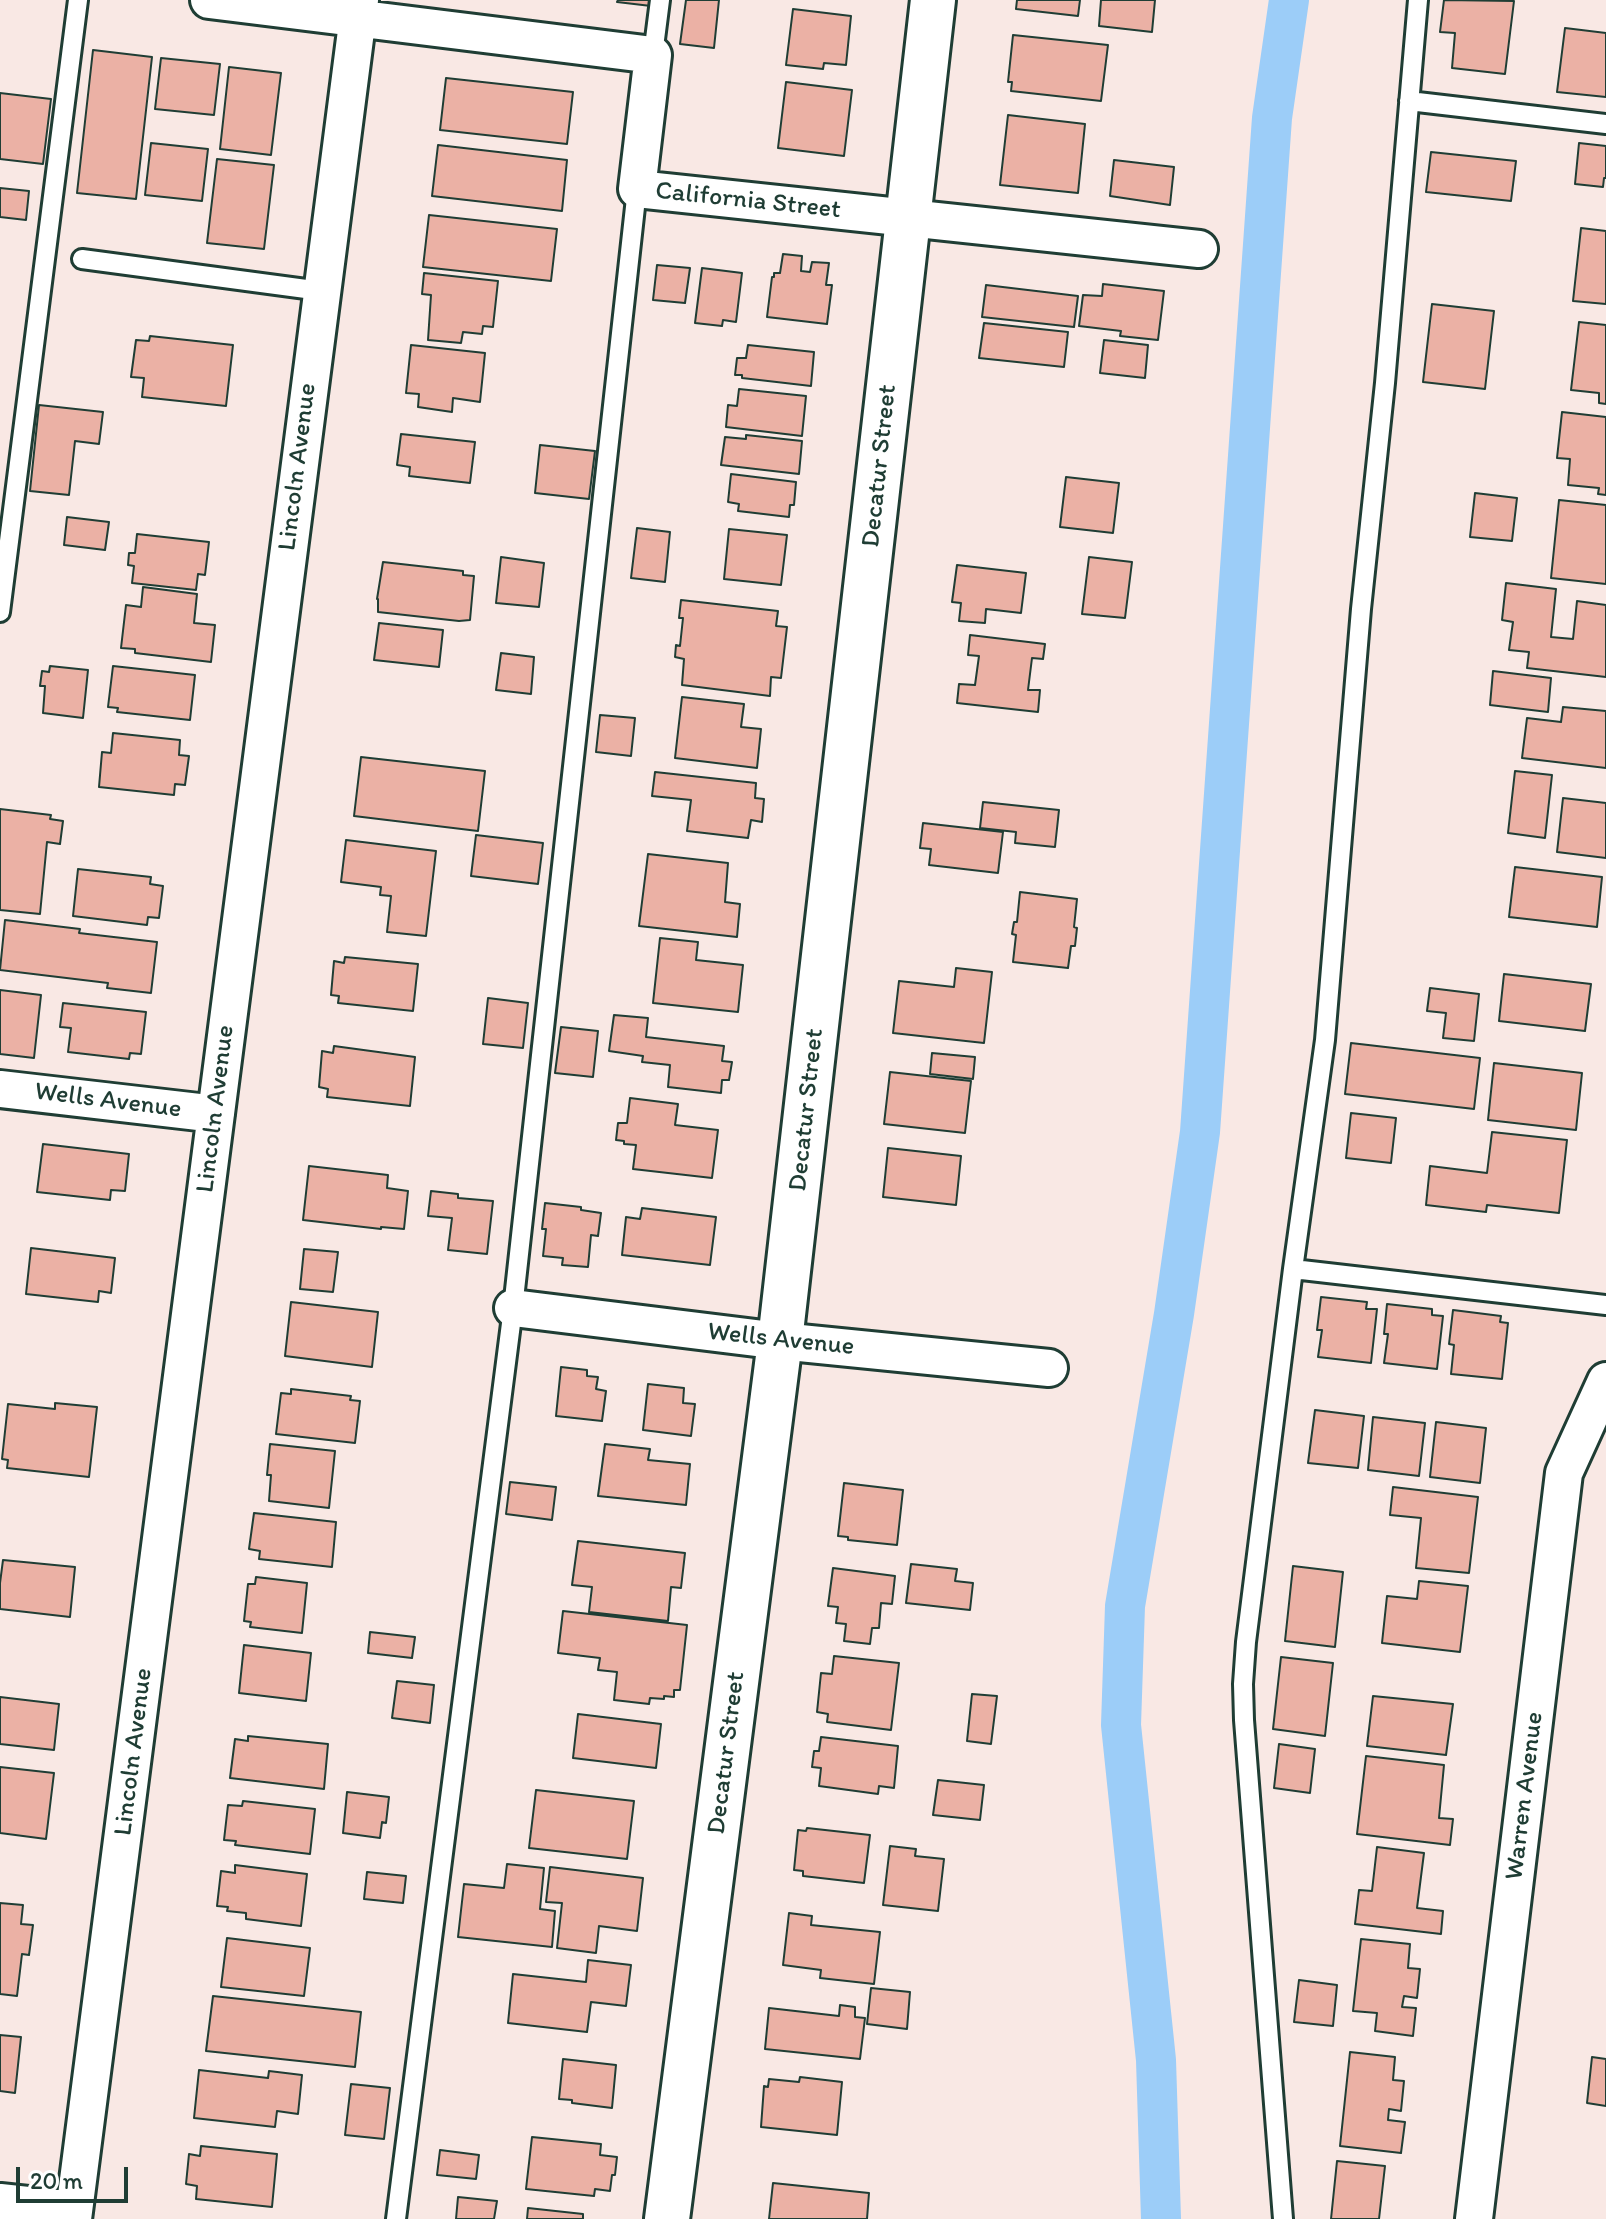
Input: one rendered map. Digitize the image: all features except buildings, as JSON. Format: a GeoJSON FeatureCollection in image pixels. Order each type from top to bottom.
{"type":"FeatureCollection","features":[{"type":"Feature","properties":{"kind":"street"},"geometry":{"type":"LineString","coordinates":[[209,0],[358,8],[653,55]]}},
{"type":"Feature","properties":{"kind":"street","name":"Decatur Street"},"geometry":{"type":"LineString","coordinates":[[667,2219],[780,1341],[933,0]]}},
{"type":"Feature","properties":{"kind":"street","name":"Lincoln Avenue"},"geometry":{"type":"LineString","coordinates":[[74,2215],[358,8]]}},
{"type":"Feature","properties":{"kind":"street","name":"California Street"},"geometry":{"type":"LineString","coordinates":[[653,55],[637,189],[1199,249]]}},
{"type":"Feature","properties":{"kind":"street","name":"Wells Avenue"},"geometry":{"type":"LineString","coordinates":[[0,1089],[216,1114]]}},
{"type":"Feature","properties":{"kind":"street","name":"Wells Avenue"},"geometry":{"type":"LineString","coordinates":[[513,1308],[780,1341],[1049,1368]]}},
{"type":"Feature","properties":{"kind":"street","name":"Warren Avenue"},"geometry":{"type":"LineString","coordinates":[[1474,2219],[1564,1473],[1606,1381]]}},
{"type":"Feature","properties":{"kind":"street"},"geometry":{"type":"LineString","coordinates":[[0,2202],[74,2215]]}},
{"type":"Feature","properties":{"kind":"lane"},"geometry":{"type":"LineString","coordinates":[[0,612],[78,0]]}},
{"type":"Feature","properties":{"kind":"lane"},"geometry":{"type":"LineString","coordinates":[[653,55],[660,0]]}},
{"type":"Feature","properties":{"kind":"lane"},"geometry":{"type":"LineString","coordinates":[[1283,2219],[1255,1878],[1243,1684],[1293,1269],[1325,1040],[1361,609],[1385,383],[1418,0]]}},
{"type":"Feature","properties":{"kind":"lane"},"geometry":{"type":"LineString","coordinates":[[1409,101],[1606,124]]}},
{"type":"Feature","properties":{"kind":"lane"},"geometry":{"type":"LineString","coordinates":[[396,2219],[513,1308],[637,189]]}},
{"type":"Feature","properties":{"kind":"lane"},"geometry":{"type":"LineString","coordinates":[[82,259],[321,291]]}},
{"type":"Feature","properties":{"kind":"lane"},"geometry":{"type":"LineString","coordinates":[[1293,1269],[1606,1305]]}},
{"type":"Feature","properties":{"kind":"waterway"},"geometry":{"type":"LineString","coordinates":[[1161,2219],[1156,2060],[1121,1725],[1125,1606],[1174,1314],[1200,1132],[1272,118],[1289,0]]}}]}
